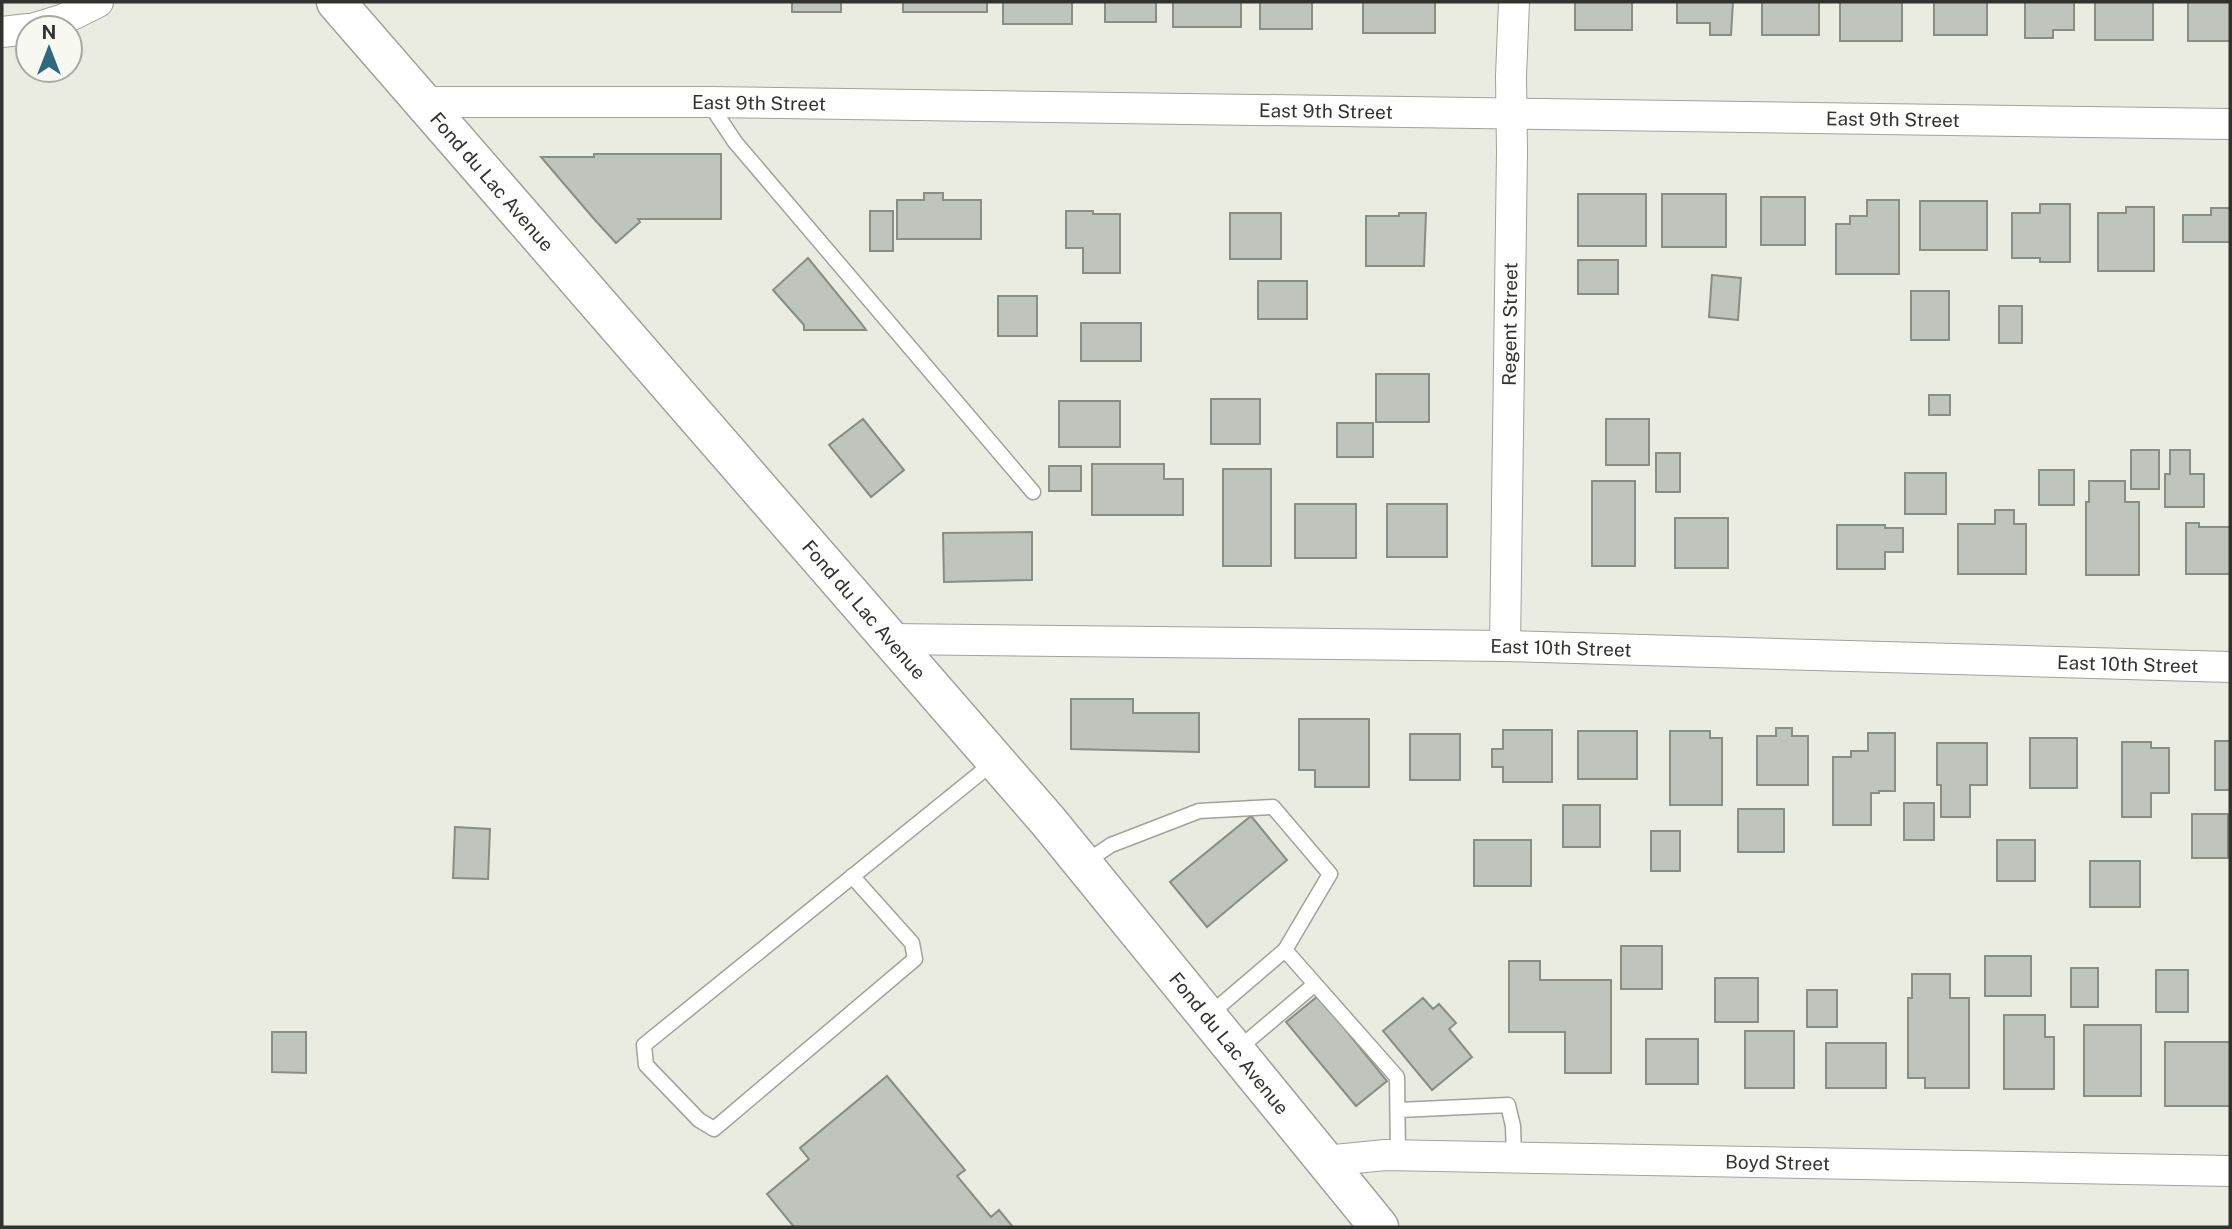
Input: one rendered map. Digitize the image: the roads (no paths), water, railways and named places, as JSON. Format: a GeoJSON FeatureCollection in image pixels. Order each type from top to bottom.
{"type":"FeatureCollection","features":[{"type":"Feature","properties":{"kind":"main road","name":"Fond du Lac Avenue"},"geometry":{"type":"LineString","coordinates":[[336,2],[1083,863],[1379,1227]]}},
{"type":"Feature","properties":{"kind":"street"},"geometry":{"type":"LineString","coordinates":[[74,14],[99,2]]}},
{"type":"Feature","properties":{"kind":"street","name":"Regent Street"},"geometry":{"type":"LineString","coordinates":[[1504,646],[1514,2]]}},
{"type":"Feature","properties":{"kind":"street","name":"East 9th Street"},"geometry":{"type":"LineString","coordinates":[[421,102],[708,102],[2230,124]]}},
{"type":"Feature","properties":{"kind":"street","name":"East 10th Street"},"geometry":{"type":"LineString","coordinates":[[891,639],[1504,646],[2230,667]]}},
{"type":"Feature","properties":{"kind":"street","name":"Boyd Street"},"geometry":{"type":"LineString","coordinates":[[1325,1161],[1385,1155],[2230,1171]]}},
{"type":"Feature","properties":{"kind":"lane"},"geometry":{"type":"LineString","coordinates":[[708,102],[735,142],[1033,492]]}},
{"type":"Feature","properties":{"kind":"lane"},"geometry":{"type":"LineString","coordinates":[[852,876],[912,943],[915,959],[714,1129],[699,1120],[646,1065],[644,1045],[852,876],[996,761]]}},
{"type":"Feature","properties":{"kind":"lane"},"geometry":{"type":"LineString","coordinates":[[1083,863],[1111,845],[1199,811],[1273,807],[1329,874],[1285,950],[1208,1016]]}},
{"type":"Feature","properties":{"kind":"lane"},"geometry":{"type":"LineString","coordinates":[[1285,950],[1397,1077],[1398,1156]]}},
{"type":"Feature","properties":{"kind":"lane"},"geometry":{"type":"LineString","coordinates":[[1236,1051],[1315,984]]}},
{"type":"Feature","properties":{"kind":"lane"},"geometry":{"type":"LineString","coordinates":[[1399,1110],[1508,1105],[1513,1126],[1514,1157]]}}]}
